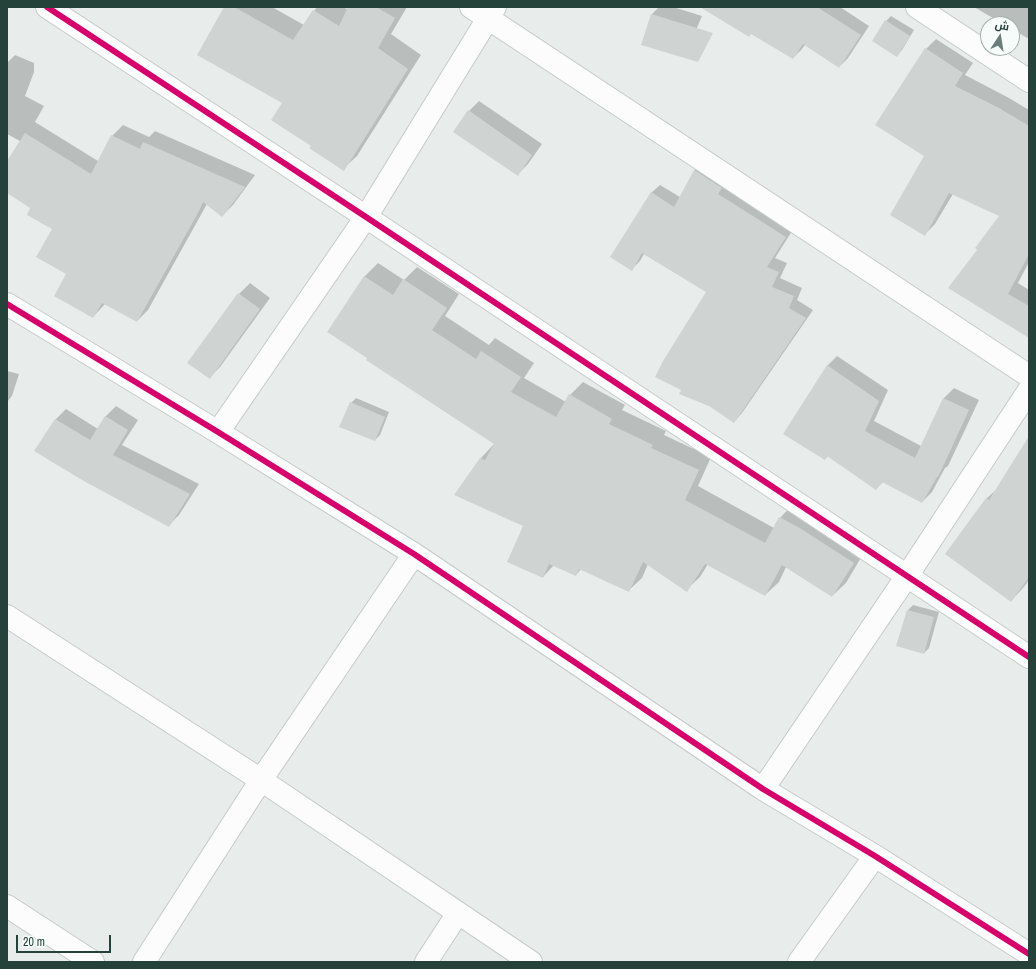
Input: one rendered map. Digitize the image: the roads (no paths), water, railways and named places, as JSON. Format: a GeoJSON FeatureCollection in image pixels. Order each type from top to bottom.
{"type":"FeatureCollection","features":[{"type":"Feature","properties":{"kind":"street"},"geometry":{"type":"LineString","coordinates":[[46,7],[366,217],[1029,657]]}},
{"type":"Feature","properties":{"kind":"street"},"geometry":{"type":"LineString","coordinates":[[916,7],[1029,81]]}},
{"type":"Feature","properties":{"kind":"street"},"geometry":{"type":"LineString","coordinates":[[218,432],[366,217],[485,11],[1029,376]]}},
{"type":"Feature","properties":{"kind":"street"},"geometry":{"type":"LineString","coordinates":[[7,304],[218,432],[414,554],[763,789],[875,856],[1029,954]]}},
{"type":"Feature","properties":{"kind":"street"},"geometry":{"type":"LineString","coordinates":[[763,789],[907,576],[1029,390]]}},
{"type":"Feature","properties":{"kind":"street"},"geometry":{"type":"LineString","coordinates":[[144,962],[261,780],[414,554]]}},
{"type":"Feature","properties":{"kind":"street"},"geometry":{"type":"LineString","coordinates":[[7,616],[261,780],[531,962]]}},
{"type":"Feature","properties":{"kind":"street"},"geometry":{"type":"LineString","coordinates":[[799,962],[875,856]]}},
{"type":"Feature","properties":{"kind":"street"},"geometry":{"type":"LineString","coordinates":[[7,906],[93,962]]}},
{"type":"Feature","properties":{"kind":"street"},"geometry":{"type":"LineString","coordinates":[[426,962],[458,913]]}}]}
